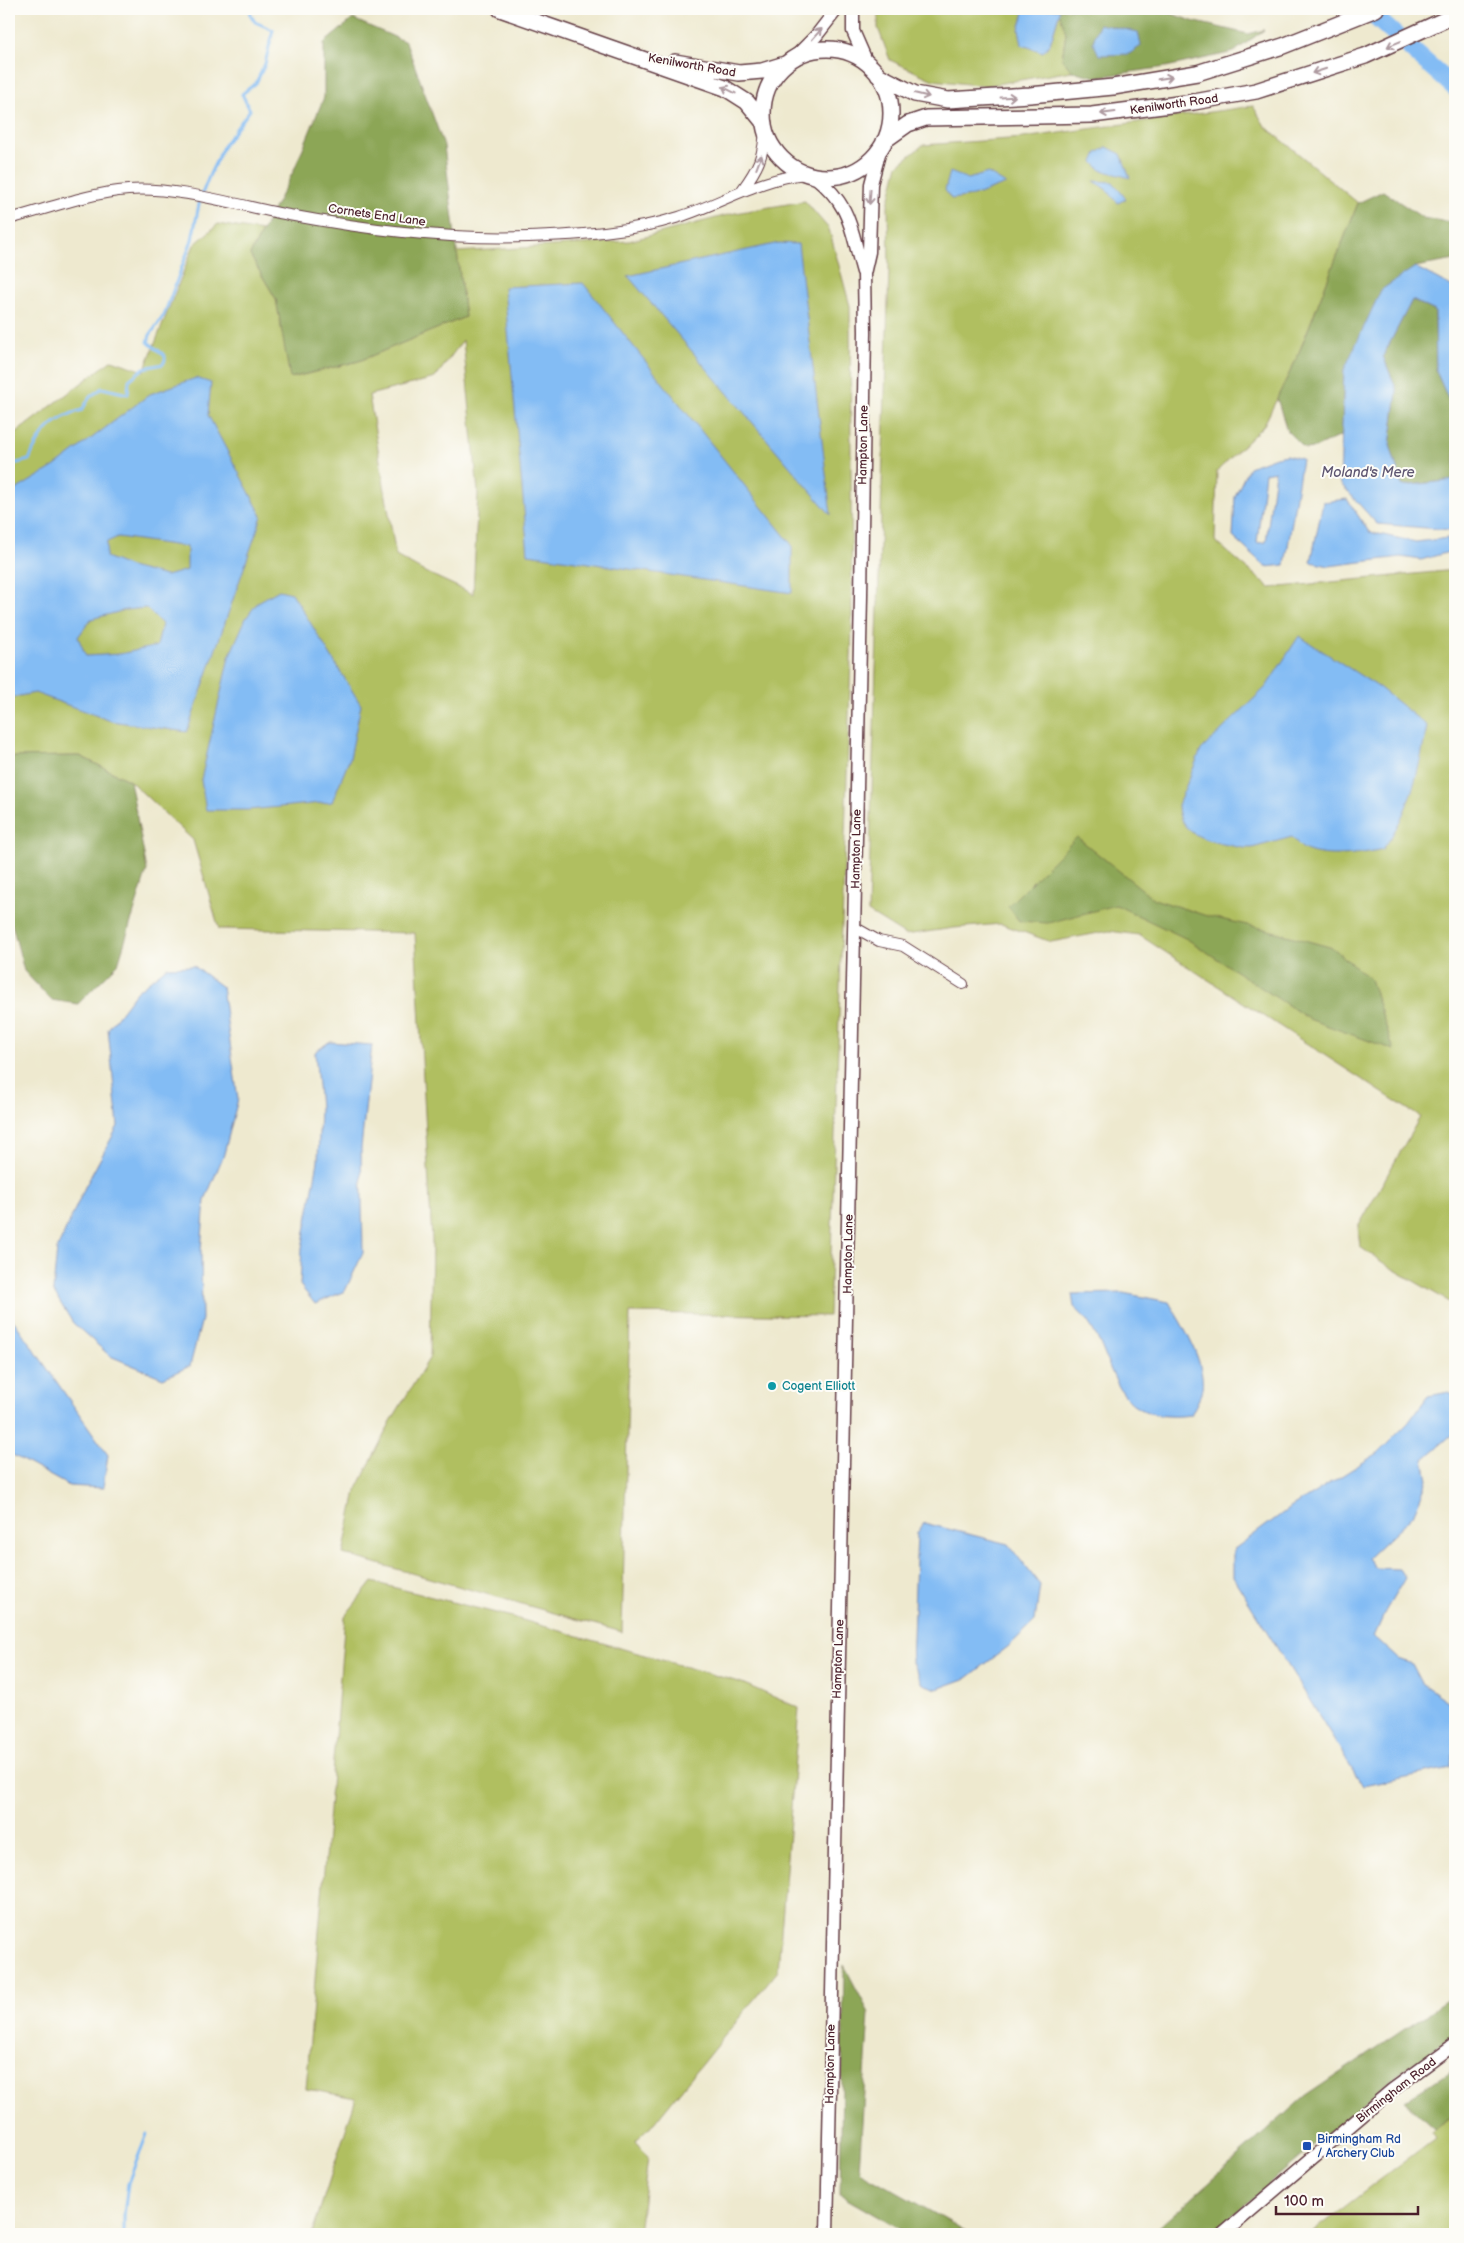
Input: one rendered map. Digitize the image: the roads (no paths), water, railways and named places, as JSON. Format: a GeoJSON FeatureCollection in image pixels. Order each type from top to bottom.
{"type":"FeatureCollection","features":[{"type":"Feature","properties":{"kind":"highway","name":"Kenilworth Road"},"geometry":{"type":"LineString","coordinates":[[500,9],[726,88],[747,102],[765,125]]}},
{"type":"Feature","properties":{"kind":"highway","name":"Kenilworth Road"},"geometry":{"type":"LineString","coordinates":[[878,75],[896,86],[915,94],[948,100],[1113,87],[1197,73],[1283,46],[1376,9]]}},
{"type":"Feature","properties":{"kind":"highway","name":"Kenilworth Road"},"geometry":{"type":"LineString","coordinates":[[882,145],[908,124],[926,118],[1092,115],[1203,101],[1256,91],[1365,56],[1455,15]]}},
{"type":"Feature","properties":{"kind":"highway"},"geometry":{"type":"LineString","coordinates":[[831,49],[852,55],[867,63],[878,75],[888,94],[891,113],[882,145],[857,170],[835,176],[809,175],[795,168],[775,152],[765,125],[763,108],[772,80],[790,61],[813,51],[831,49]]}},
{"type":"Feature","properties":{"kind":"highway","name":"Kenilworth Road"},"geometry":{"type":"LineString","coordinates":[[626,54],[739,73],[762,71],[790,61]]}},
{"type":"Feature","properties":{"kind":"main road"},"geometry":{"type":"LineString","coordinates":[[790,61],[816,36],[837,9]]}},
{"type":"Feature","properties":{"kind":"main road"},"geometry":{"type":"LineString","coordinates":[[853,9],[853,31],[867,63]]}},
{"type":"Feature","properties":{"kind":"main road","name":"Hampton Lane"},"geometry":{"type":"LineString","coordinates":[[864,274],[869,252],[871,184],[882,145]]}},
{"type":"Feature","properties":{"kind":"main road","name":"Hampton Lane"},"geometry":{"type":"LineString","coordinates":[[809,175],[836,195],[852,224],[864,274],[865,342],[827,2234]]}},
{"type":"Feature","properties":{"kind":"main road","name":"Birmingham Road"},"geometry":{"type":"LineString","coordinates":[[1223,2234],[1392,2090],[1455,2044]]}},
{"type":"Feature","properties":{"kind":"street"},"geometry":{"type":"LineString","coordinates":[[741,191],[762,158],[765,125]]}},
{"type":"Feature","properties":{"kind":"street","name":"Cornets End Lane"},"geometry":{"type":"LineString","coordinates":[[9,219],[98,195],[139,190],[191,196],[381,230],[462,237],[529,237],[576,234],[651,224],[702,209],[778,177],[809,175]]}},
{"type":"Feature","properties":{"kind":"street"},"geometry":{"type":"LineString","coordinates":[[854,927],[879,940],[903,946],[963,984]]}},
{"type":"Feature","properties":{"kind":"water"},"geometry":{"type":"Polygon","coordinates":[[[1025,9],[1058,9],[1060,11],[1050,44],[1043,52],[1022,45],[1019,29],[1025,9]]]}},
{"type":"Feature","properties":{"kind":"water"},"geometry":{"type":"Polygon","coordinates":[[[1099,24],[1138,32],[1141,46],[1129,54],[1099,55],[1093,42],[1099,24]]]}},
{"type":"Feature","properties":{"kind":"water"},"geometry":{"type":"Polygon","coordinates":[[[1107,147],[1121,154],[1130,178],[1101,170],[1093,162],[1097,153],[1107,147]]]}},
{"type":"Feature","properties":{"kind":"water"},"geometry":{"type":"Polygon","coordinates":[[[950,172],[968,179],[988,173],[1006,184],[973,196],[951,199],[945,190],[950,172]]]}},
{"type":"Feature","properties":{"kind":"water"},"geometry":{"type":"Polygon","coordinates":[[[1094,181],[1113,182],[1126,199],[1118,203],[1107,190],[1094,181]]]}},
{"type":"Feature","properties":{"kind":"water"},"geometry":{"type":"Polygon","coordinates":[[[779,243],[798,244],[831,515],[628,276],[779,243]]]}},
{"type":"Feature","properties":{"kind":"water","name":"Moland's Mere"},"geometry":{"type":"Polygon","coordinates":[[[1415,267],[1455,288],[1455,414],[1436,371],[1435,311],[1412,300],[1383,356],[1397,391],[1390,445],[1402,486],[1455,480],[1455,528],[1451,530],[1377,524],[1340,483],[1344,370],[1381,290],[1415,267]]]}},
{"type":"Feature","properties":{"kind":"water"},"geometry":{"type":"Polygon","coordinates":[[[583,283],[792,545],[792,593],[528,554],[504,287],[583,283]]]}},
{"type":"Feature","properties":{"kind":"water"},"geometry":{"type":"Polygon","coordinates":[[[196,378],[211,383],[208,415],[262,516],[187,732],[111,721],[35,693],[9,698],[9,494],[55,466],[150,394],[196,378]],[[118,537],[107,542],[106,557],[130,567],[166,576],[187,570],[187,547],[118,537]],[[146,608],[126,610],[91,619],[78,637],[86,656],[120,654],[157,646],[162,624],[146,608]]]}},
{"type":"Feature","properties":{"kind":"water"},"geometry":{"type":"Polygon","coordinates":[[[1286,455],[1302,459],[1285,565],[1266,567],[1233,537],[1235,496],[1249,467],[1286,455]],[[1275,471],[1265,473],[1257,543],[1266,542],[1275,471]]]}},
{"type":"Feature","properties":{"kind":"water"},"geometry":{"type":"Polygon","coordinates":[[[1347,499],[1369,532],[1416,542],[1448,538],[1449,552],[1421,560],[1401,557],[1329,566],[1311,562],[1323,502],[1347,499]]]}},
{"type":"Feature","properties":{"kind":"water"},"geometry":{"type":"Polygon","coordinates":[[[279,590],[292,593],[361,705],[350,758],[332,802],[248,810],[206,810],[201,780],[229,657],[246,618],[258,602],[279,590]]]}},
{"type":"Feature","properties":{"kind":"water"},"geometry":{"type":"Polygon","coordinates":[[[1299,636],[1380,688],[1427,726],[1421,759],[1407,805],[1383,849],[1355,854],[1334,855],[1314,853],[1304,849],[1292,837],[1252,848],[1244,848],[1201,837],[1185,825],[1180,816],[1178,805],[1201,750],[1266,687],[1299,636]]]}},
{"type":"Feature","properties":{"kind":"water"},"geometry":{"type":"Polygon","coordinates":[[[194,966],[222,987],[238,1099],[224,1154],[205,1200],[201,1250],[202,1319],[190,1366],[163,1378],[110,1356],[73,1323],[53,1291],[57,1249],[85,1187],[118,1126],[108,1029],[136,992],[167,967],[194,966]]]}},
{"type":"Feature","properties":{"kind":"water"},"geometry":{"type":"Polygon","coordinates":[[[329,1042],[372,1045],[361,1148],[363,1253],[345,1291],[315,1304],[300,1285],[302,1248],[318,1161],[320,1108],[315,1052],[329,1042]]]}},
{"type":"Feature","properties":{"kind":"water"},"geometry":{"type":"Polygon","coordinates":[[[1123,1293],[1169,1302],[1181,1322],[1198,1358],[1201,1371],[1201,1393],[1191,1415],[1161,1415],[1140,1409],[1126,1397],[1089,1324],[1074,1307],[1072,1294],[1123,1293]]]}},
{"type":"Feature","properties":{"kind":"water"},"geometry":{"type":"Polygon","coordinates":[[[9,1314],[108,1455],[103,1488],[69,1486],[9,1453],[9,1314]]]}},
{"type":"Feature","properties":{"kind":"water"},"geometry":{"type":"Polygon","coordinates":[[[1449,1392],[1455,1395],[1455,1432],[1424,1459],[1428,1480],[1413,1515],[1368,1558],[1376,1568],[1399,1569],[1405,1578],[1386,1610],[1374,1637],[1398,1659],[1412,1664],[1422,1683],[1455,1706],[1455,1749],[1450,1768],[1363,1786],[1233,1577],[1233,1550],[1287,1510],[1378,1453],[1408,1423],[1428,1396],[1449,1392]]]}},
{"type":"Feature","properties":{"kind":"water"},"geometry":{"type":"Polygon","coordinates":[[[924,1523],[1008,1544],[1040,1585],[1035,1621],[1009,1646],[967,1678],[937,1689],[923,1684],[912,1663],[917,1533],[924,1523]]]}},
{"type":"Feature","properties":{"kind":"waterway"},"geometry":{"type":"LineString","coordinates":[[9,465],[29,460],[33,450],[49,428],[63,417],[82,410],[90,397],[102,388],[128,394],[129,380],[144,368],[163,364],[165,356],[148,342],[150,335],[164,315],[192,240],[200,199],[210,174],[224,145],[250,110],[242,94],[256,83],[265,64],[273,30],[255,22],[250,14],[253,9]]}},
{"type":"Feature","properties":{"kind":"waterway"},"geometry":{"type":"LineString","coordinates":[[1366,9],[1455,88]]}},
{"type":"Feature","properties":{"kind":"waterway"},"geometry":{"type":"LineString","coordinates":[[124,2234],[128,2183],[147,2134]]}},
{"type":"Feature","properties":{"kind":"place","name":"Cogent Elliott"},"geometry":{"type":"Point","coordinates":[772,1386]}},
{"type":"Feature","properties":{"kind":"place","name":"Birmingham Rd / Archery Club"},"geometry":{"type":"Point","coordinates":[1307,2146]}}]}
